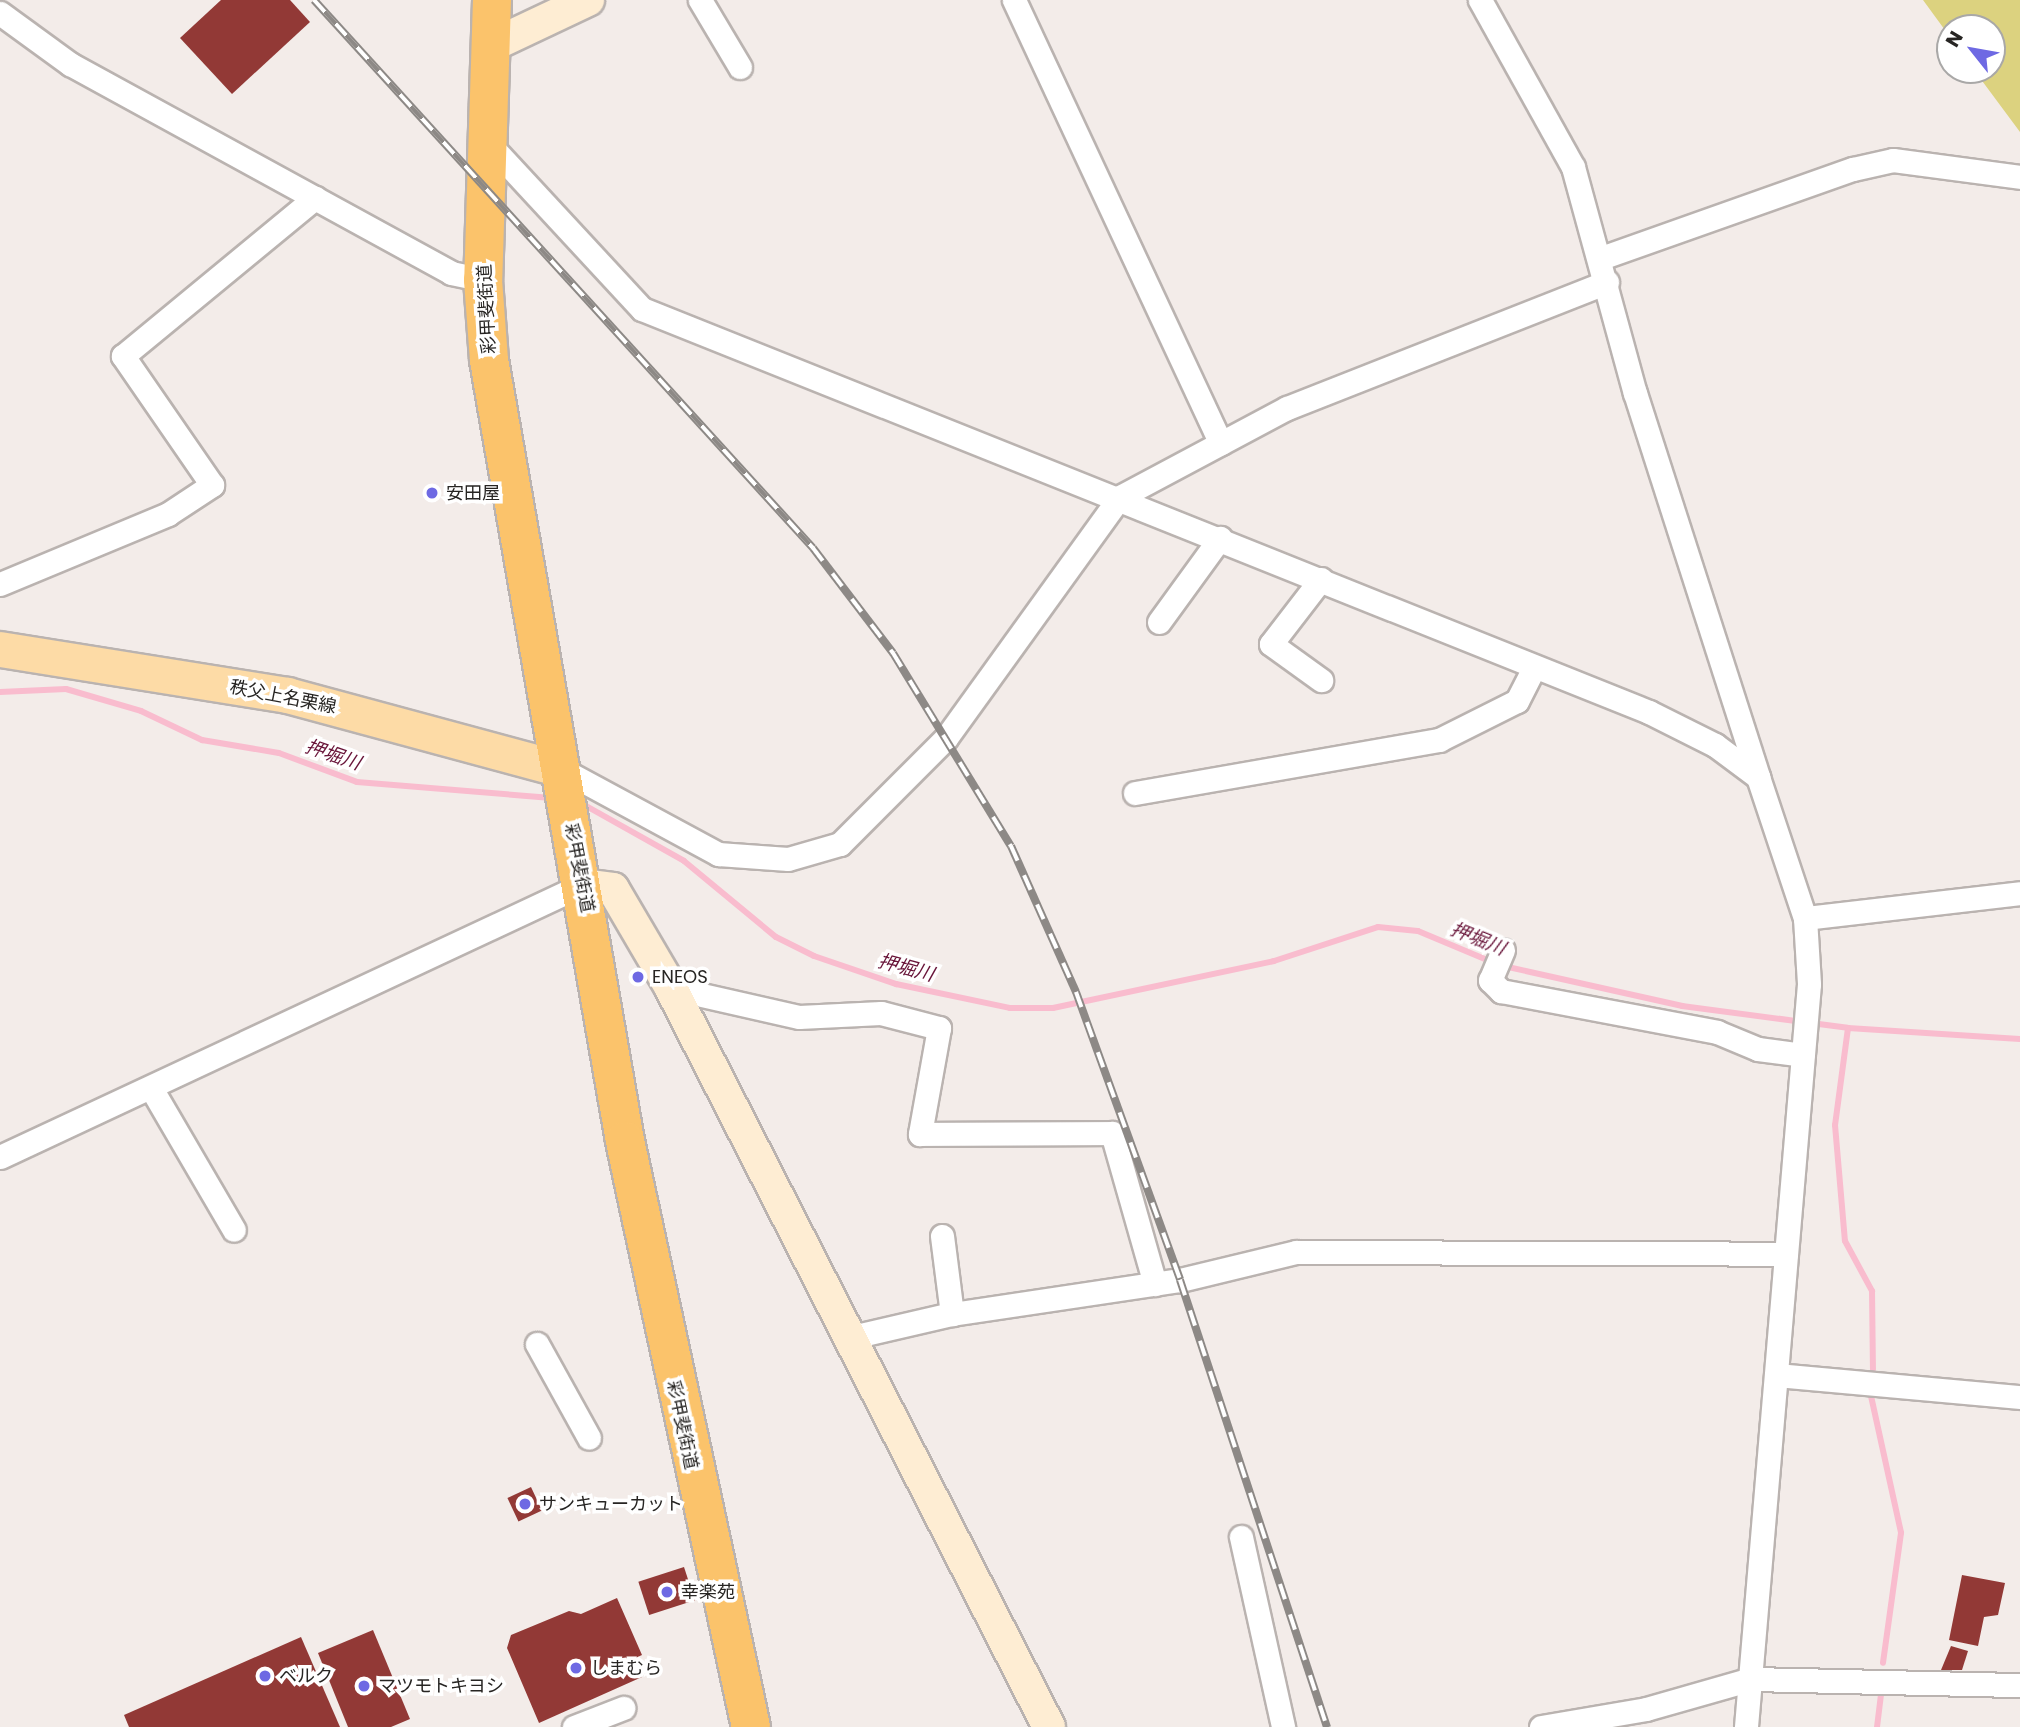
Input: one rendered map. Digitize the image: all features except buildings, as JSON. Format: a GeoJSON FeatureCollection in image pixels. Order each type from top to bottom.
{"type":"FeatureCollection","features":[{"type":"Feature","properties":{"kind":"highway","name":"彩甲斐街道"},"geometry":{"type":"LineString","coordinates":[[492,0],[495,44],[483,280],[489,360],[627,1155],[751,1727]]}},
{"type":"Feature","properties":{"kind":"main road","name":"秩父上名栗線"},"geometry":{"type":"LineString","coordinates":[[0,649],[287,695],[563,781]]}},
{"type":"Feature","properties":{"kind":"street"},"geometry":{"type":"LineString","coordinates":[[495,44],[588,0]]}},
{"type":"Feature","properties":{"kind":"street"},"geometry":{"type":"LineString","coordinates":[[700,0],[740,67]]}},
{"type":"Feature","properties":{"kind":"street"},"geometry":{"type":"LineString","coordinates":[[1014,0],[1221,443]]}},
{"type":"Feature","properties":{"kind":"street"},"geometry":{"type":"LineString","coordinates":[[1480,0],[1573,167],[1601,258],[1635,393],[1805,918],[1809,984],[1746,1727]]}},
{"type":"Feature","properties":{"kind":"street"},"geometry":{"type":"LineString","coordinates":[[4,22],[70,64],[451,274],[483,280]]}},
{"type":"Feature","properties":{"kind":"street"},"geometry":{"type":"LineString","coordinates":[[491,146],[642,309],[1120,497],[1649,712],[1715,745],[1758,777]]}},
{"type":"Feature","properties":{"kind":"street"},"geometry":{"type":"LineString","coordinates":[[1601,258],[1853,169],[1894,160],[2020,177]]}},
{"type":"Feature","properties":{"kind":"street"},"geometry":{"type":"LineString","coordinates":[[0,584],[169,514],[212,485],[123,356],[315,198]]}},
{"type":"Feature","properties":{"kind":"street"},"geometry":{"type":"LineString","coordinates":[[563,781],[718,854],[788,859],[840,844],[946,738],[1120,497],[1287,408],[1606,282]]}},
{"type":"Feature","properties":{"kind":"street"},"geometry":{"type":"LineString","coordinates":[[1159,622],[1220,538]]}},
{"type":"Feature","properties":{"kind":"street"},"geometry":{"type":"LineString","coordinates":[[1321,579],[1271,644],[1321,680]]}},
{"type":"Feature","properties":{"kind":"street"},"geometry":{"type":"LineString","coordinates":[[1135,793],[1439,740],[1517,701],[1534,667]]}},
{"type":"Feature","properties":{"kind":"street"},"geometry":{"type":"LineString","coordinates":[[0,1157],[151,1088],[579,869],[612,889],[671,988],[852,1337],[1049,1727]]}},
{"type":"Feature","properties":{"kind":"street"},"geometry":{"type":"LineString","coordinates":[[1805,918],[2020,893]]}},
{"type":"Feature","properties":{"kind":"street"},"geometry":{"type":"LineString","coordinates":[[1503,951],[1491,977],[1501,991],[1717,1032],[1758,1049],[1803,1055]]}},
{"type":"Feature","properties":{"kind":"street"},"geometry":{"type":"LineString","coordinates":[[671,988],[799,1017],[881,1013],[939,1028],[920,1134],[1112,1133],[1155,1284]]}},
{"type":"Feature","properties":{"kind":"street"},"geometry":{"type":"LineString","coordinates":[[151,1088],[234,1230]]}},
{"type":"Feature","properties":{"kind":"street"},"geometry":{"type":"LineString","coordinates":[[942,1237],[952,1314]]}},
{"type":"Feature","properties":{"kind":"street"},"geometry":{"type":"LineString","coordinates":[[852,1337],[952,1314],[1155,1284],[1296,1252],[1786,1254]]}},
{"type":"Feature","properties":{"kind":"street"},"geometry":{"type":"LineString","coordinates":[[537,1345],[589,1438]]}},
{"type":"Feature","properties":{"kind":"street"},"geometry":{"type":"LineString","coordinates":[[1777,1375],[2020,1397]]}},
{"type":"Feature","properties":{"kind":"street"},"geometry":{"type":"LineString","coordinates":[[1241,1536],[1283,1727]]}},
{"type":"Feature","properties":{"kind":"street"},"geometry":{"type":"LineString","coordinates":[[1541,1727],[1646,1709],[1751,1679],[2020,1685]]}},
{"type":"Feature","properties":{"kind":"street"},"geometry":{"type":"LineString","coordinates":[[574,1727],[623,1708]]}},
{"type":"Feature","properties":{"kind":"shaded area"},"geometry":{"type":"Polygon","coordinates":[[[1923,0],[2020,0],[2020,132],[1984,84],[2006,84],[2006,14],[1936,14],[1936,18],[1923,0]]]}},
{"type":"Feature","properties":{"kind":"waterway","name":"押堀川"},"geometry":{"type":"LineString","coordinates":[[0,692],[66,689],[141,711],[202,740],[279,753],[357,782],[551,798]]}},
{"type":"Feature","properties":{"kind":"waterway","name":"押堀川"},"geometry":{"type":"LineString","coordinates":[[579,802],[684,861],[776,937],[814,956],[896,984],[1010,1008],[1053,1008],[1274,961],[1378,927],[1418,931],[1499,965],[1682,1006],[1848,1028],[2020,1039]]}},
{"type":"Feature","properties":{"kind":"waterway"},"geometry":{"type":"LineString","coordinates":[[1848,1028],[1835,1125],[1845,1241],[1872,1291],[1873,1369]]}},
{"type":"Feature","properties":{"kind":"waterway"},"geometry":{"type":"LineString","coordinates":[[1871,1396],[1901,1533],[1883,1663]]}},
{"type":"Feature","properties":{"kind":"waterway"},"geometry":{"type":"LineString","coordinates":[[1877,1727],[1881,1692]]}},
{"type":"Feature","properties":{"kind":"railway"},"geometry":{"type":"LineString","coordinates":[[314,0],[813,548],[893,653],[1011,846],[1076,992],[1180,1280],[1327,1727]]}},
{"type":"Feature","properties":{"kind":"place","name":"安田屋"},"geometry":{"type":"Point","coordinates":[432,493]}},
{"type":"Feature","properties":{"kind":"place","name":"ENEOS"},"geometry":{"type":"Point","coordinates":[638,977]}},
{"type":"Feature","properties":{"kind":"place","name":"サンキューカット"},"geometry":{"type":"Point","coordinates":[525,1504]}},
{"type":"Feature","properties":{"kind":"place","name":"幸楽苑"},"geometry":{"type":"Point","coordinates":[667,1592]}},
{"type":"Feature","properties":{"kind":"place","name":"しまむら"},"geometry":{"type":"Point","coordinates":[576,1668]}},
{"type":"Feature","properties":{"kind":"place","name":"ベルク"},"geometry":{"type":"Point","coordinates":[265,1676]}},
{"type":"Feature","properties":{"kind":"place","name":"マツモトキヨシ"},"geometry":{"type":"Point","coordinates":[364,1686]}}]}
